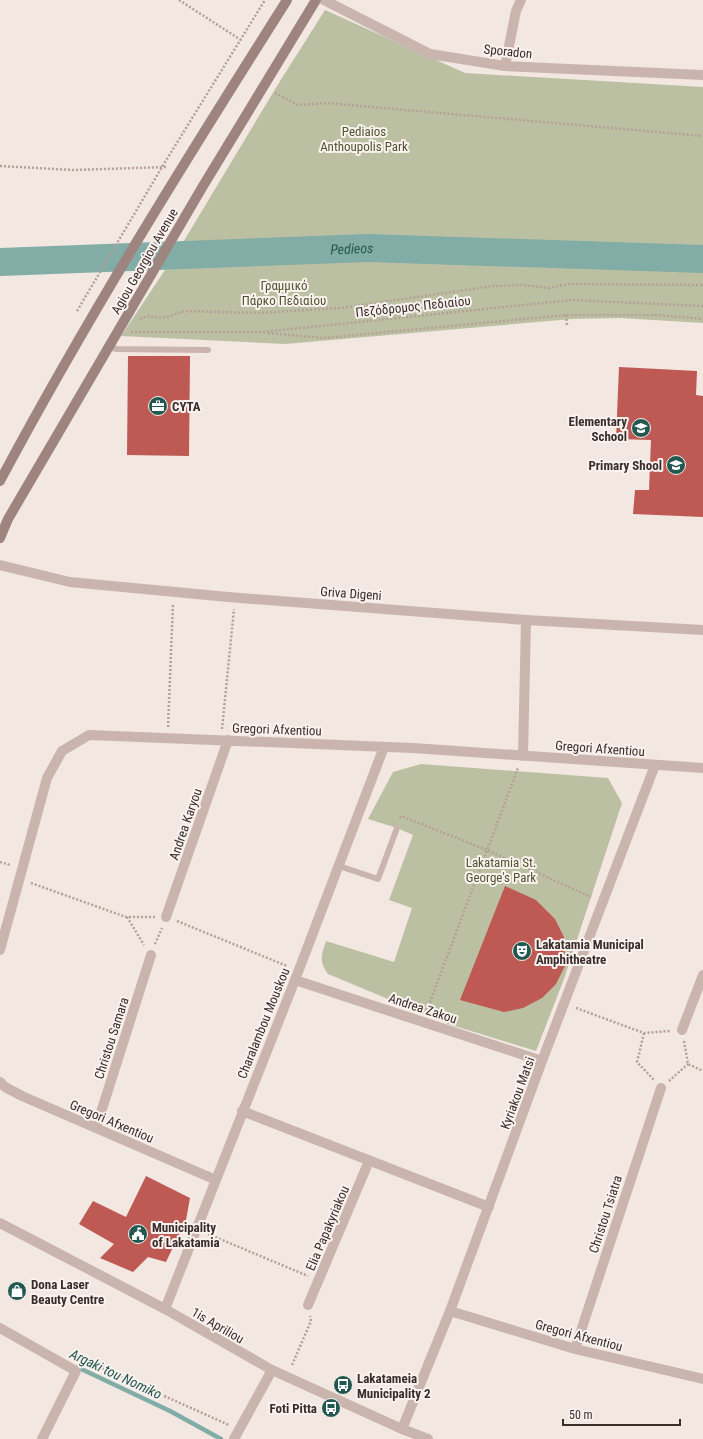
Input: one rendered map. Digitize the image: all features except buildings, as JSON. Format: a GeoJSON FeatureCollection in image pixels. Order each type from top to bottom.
{"type":"FeatureCollection","features":[{"type":"Feature","properties":{"kind":"main road","name":"Agiou Georgiou Avenue"},"geometry":{"type":"LineString","coordinates":[[0,481],[46,394],[96,312],[170,184],[286,0]]}},
{"type":"Feature","properties":{"kind":"main road","name":"Agiou Georgiou Avenue"},"geometry":{"type":"LineString","coordinates":[[0,538],[8,519],[108,347],[132,317],[203,186],[316,0]]}},
{"type":"Feature","properties":{"kind":"street","name":"Sporadon"},"geometry":{"type":"LineString","coordinates":[[324,0],[430,54],[505,66],[703,75]]}},
{"type":"Feature","properties":{"kind":"street"},"geometry":{"type":"LineString","coordinates":[[505,66],[516,11],[521,0]]}},
{"type":"Feature","properties":{"kind":"street","name":"Griva Digeni"},"geometry":{"type":"LineString","coordinates":[[0,565],[70,582],[235,598],[526,620],[703,630]]}},
{"type":"Feature","properties":{"kind":"street"},"geometry":{"type":"LineString","coordinates":[[523,756],[526,620]]}},
{"type":"Feature","properties":{"kind":"street","name":"Gregori Afxentiou"},"geometry":{"type":"LineString","coordinates":[[0,950],[47,778],[62,751],[89,735],[384,747],[703,768]]}},
{"type":"Feature","properties":{"kind":"street","name":"Andrea Karyou"},"geometry":{"type":"LineString","coordinates":[[166,917],[225,740]]}},
{"type":"Feature","properties":{"kind":"street","name":"Charalambou Mouskou"},"geometry":{"type":"LineString","coordinates":[[165,1309],[297,975],[384,747]]}},
{"type":"Feature","properties":{"kind":"street","name":"Kyriakou Matsi"},"geometry":{"type":"LineString","coordinates":[[402,1429],[450,1311],[542,1061],[655,765]]}},
{"type":"Feature","properties":{"kind":"street","name":"Christou Samara"},"geometry":{"type":"LineString","coordinates":[[96,1128],[151,955]]}},
{"type":"Feature","properties":{"kind":"street","name":"Andrea Zakou"},"geometry":{"type":"LineString","coordinates":[[297,975],[422,1021],[542,1061]]}},
{"type":"Feature","properties":{"kind":"street"},"geometry":{"type":"LineString","coordinates":[[682,1030],[703,975]]}},
{"type":"Feature","properties":{"kind":"street","name":"Gregori Afxentiou"},"geometry":{"type":"LineString","coordinates":[[0,1082],[5,1087],[22,1096],[216,1180]]}},
{"type":"Feature","properties":{"kind":"street","name":"Christou Tsiatra"},"geometry":{"type":"LineString","coordinates":[[575,1349],[660,1088]]}},
{"type":"Feature","properties":{"kind":"street"},"geometry":{"type":"LineString","coordinates":[[242,1111],[489,1207]]}},
{"type":"Feature","properties":{"kind":"street","name":"Elia Papakyriakou"},"geometry":{"type":"LineString","coordinates":[[308,1305],[369,1161]]}},
{"type":"Feature","properties":{"kind":"street","name":"1is Apriliou"},"geometry":{"type":"LineString","coordinates":[[0,1223],[165,1309],[272,1370],[402,1429],[428,1439]]}},
{"type":"Feature","properties":{"kind":"street","name":"Gregori Afxentiou"},"geometry":{"type":"LineString","coordinates":[[450,1311],[575,1349],[703,1379]]}},
{"type":"Feature","properties":{"kind":"street"},"geometry":{"type":"LineString","coordinates":[[0,1328],[76,1371],[42,1439]]}},
{"type":"Feature","properties":{"kind":"street"},"geometry":{"type":"LineString","coordinates":[[234,1439],[272,1370]]}},
{"type":"Feature","properties":{"kind":"lane"},"geometry":{"type":"LineString","coordinates":[[108,347],[117,349],[208,350]]}},
{"type":"Feature","properties":{"kind":"lane"},"geometry":{"type":"LineString","coordinates":[[339,866],[378,879],[397,828]]}},
{"type":"Feature","properties":{"kind":"path"},"geometry":{"type":"LineString","coordinates":[[179,0],[241,40]]}},
{"type":"Feature","properties":{"kind":"path"},"geometry":{"type":"LineString","coordinates":[[77,311],[162,167],[241,40],[264,0]]}},
{"type":"Feature","properties":{"kind":"path"},"geometry":{"type":"LineString","coordinates":[[269,89],[298,105],[326,103],[703,136]]}},
{"type":"Feature","properties":{"kind":"path"},"geometry":{"type":"LineString","coordinates":[[0,166],[73,170],[181,167]]}},
{"type":"Feature","properties":{"kind":"path"},"geometry":{"type":"LineString","coordinates":[[132,317],[147,316],[163,318],[185,310],[258,313],[341,308],[493,286],[522,285],[549,288],[568,284],[703,285]]}},
{"type":"Feature","properties":{"kind":"path","name":"Πεζόδρομος Πεδιαίου"},"geometry":{"type":"LineString","coordinates":[[126,332],[262,332],[572,300],[703,306]]}},
{"type":"Feature","properties":{"kind":"path"},"geometry":{"type":"LineString","coordinates":[[262,332],[324,338],[566,315],[658,315],[703,319]]}},
{"type":"Feature","properties":{"kind":"path"},"geometry":{"type":"LineString","coordinates":[[566,315],[567,325]]}},
{"type":"Feature","properties":{"kind":"path"},"geometry":{"type":"LineString","coordinates":[[167,738],[173,592]]}},
{"type":"Feature","properties":{"kind":"path"},"geometry":{"type":"LineString","coordinates":[[225,740],[235,598]]}},
{"type":"Feature","properties":{"kind":"path"},"geometry":{"type":"LineString","coordinates":[[422,1021],[523,756]]}},
{"type":"Feature","properties":{"kind":"path"},"geometry":{"type":"LineString","coordinates":[[397,828],[401,816],[487,850],[603,902]]}},
{"type":"Feature","properties":{"kind":"path"},"geometry":{"type":"LineString","coordinates":[[19,879],[126,917],[166,917],[297,975]]}},
{"type":"Feature","properties":{"kind":"path"},"geometry":{"type":"LineString","coordinates":[[126,917],[151,955]]}},
{"type":"Feature","properties":{"kind":"path"},"geometry":{"type":"LineString","coordinates":[[151,955],[166,917]]}},
{"type":"Feature","properties":{"kind":"path"},"geometry":{"type":"LineString","coordinates":[[564,1003],[644,1033],[682,1030],[688,1064]]}},
{"type":"Feature","properties":{"kind":"path"},"geometry":{"type":"LineString","coordinates":[[644,1033],[637,1062],[660,1088],[688,1064]]}},
{"type":"Feature","properties":{"kind":"path"},"geometry":{"type":"LineString","coordinates":[[688,1064],[703,1071]]}},
{"type":"Feature","properties":{"kind":"path"},"geometry":{"type":"LineString","coordinates":[[196,1229],[319,1280]]}},
{"type":"Feature","properties":{"kind":"path"},"geometry":{"type":"LineString","coordinates":[[287,1377],[311,1321],[308,1305]]}},
{"type":"Feature","properties":{"kind":"path"},"geometry":{"type":"LineString","coordinates":[[83,1359],[240,1427]]}},
{"type":"Feature","properties":{"kind":"green space","name":"Pediaios Anthoupolis Park"},"geometry":{"type":"Polygon","coordinates":[[[325,10],[465,73],[703,87],[703,323],[620,318],[572,319],[285,344],[121,336],[179,249],[277,86],[325,10]]]}},
{"type":"Feature","properties":{"kind":"green space","name":"Lakatamia St. George's Park"},"geometry":{"type":"Polygon","coordinates":[[[421,764],[608,778],[622,803],[564,979],[536,1051],[448,1024],[328,974],[323,965],[322,955],[326,941],[394,962],[412,908],[389,900],[413,835],[397,828],[368,819],[393,772],[421,764]]]}},
{"type":"Feature","properties":{"kind":"waterway","name":"Pedieos"},"geometry":{"type":"LineString","coordinates":[[0,262],[368,248],[703,259]]}},
{"type":"Feature","properties":{"kind":"waterway","name":"Argaki tou Nomiko"},"geometry":{"type":"LineString","coordinates":[[77,1367],[170,1411],[221,1439]]}},
{"type":"Feature","properties":{"kind":"place","name":"CYTA"},"geometry":{"type":"Point","coordinates":[158,406]}},
{"type":"Feature","properties":{"kind":"place","name":"Elementary School"},"geometry":{"type":"Point","coordinates":[641,428]}},
{"type":"Feature","properties":{"kind":"place","name":"Primary Shool"},"geometry":{"type":"Point","coordinates":[676,465]}},
{"type":"Feature","properties":{"kind":"place","name":"Lakatamia Municipal Amphitheatre"},"geometry":{"type":"Point","coordinates":[522,951]}},
{"type":"Feature","properties":{"kind":"place","name":"Municipality of Lakatamia"},"geometry":{"type":"Point","coordinates":[138,1234]}},
{"type":"Feature","properties":{"kind":"place","name":"Dona Laser Beauty Centre"},"geometry":{"type":"Point","coordinates":[17,1291]}},
{"type":"Feature","properties":{"kind":"place","name":"Lakatameia Municipality 2"},"geometry":{"type":"Point","coordinates":[343,1385]}},
{"type":"Feature","properties":{"kind":"place","name":"Foti Pitta"},"geometry":{"type":"Point","coordinates":[331,1408]}},
{"type":"Feature","properties":{"kind":"park label","name":"Γραμμικό Πάρκο Πεδιαίου"},"geometry":{"type":"Point","coordinates":[284,292]}}]}
